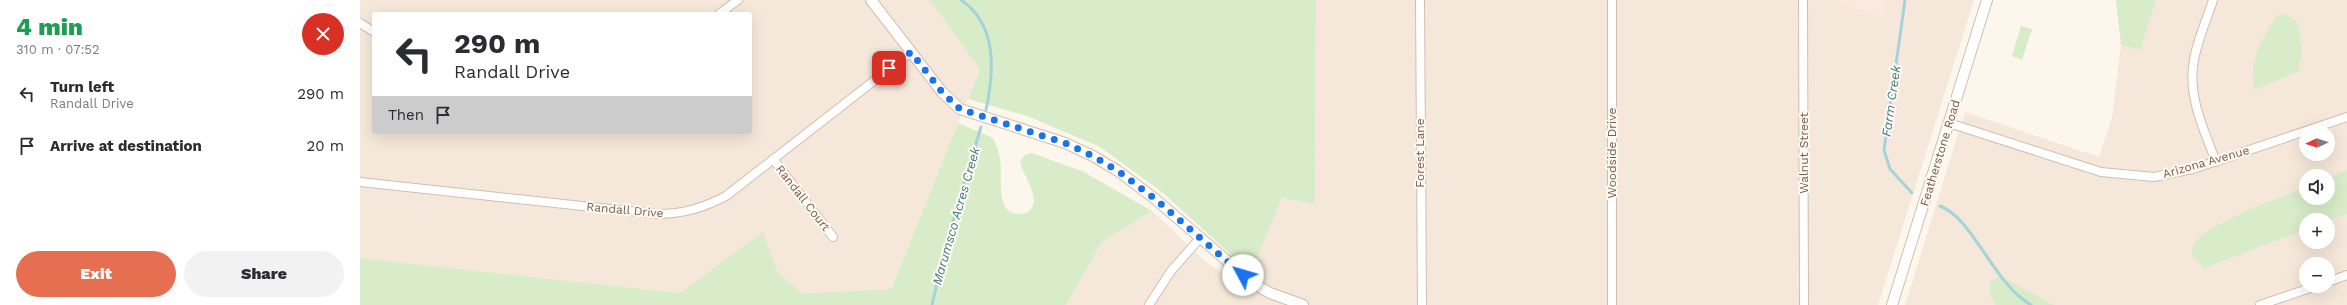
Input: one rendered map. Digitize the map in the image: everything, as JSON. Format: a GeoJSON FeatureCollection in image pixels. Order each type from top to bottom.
{"type":"FeatureCollection","features":[{"type":"Feature","properties":{"kind":"street"},"geometry":{"type":"LineString","coordinates":[[722,12],[738,0]]}},
{"type":"Feature","properties":{"kind":"street"},"geometry":{"type":"LineString","coordinates":[[871,0],[942,92],[960,109],[1065,143],[1093,156],[1118,171],[1154,198],[1253,283],[1270,292],[1303,305]]}},
{"type":"Feature","properties":{"kind":"street","name":"Forest Lane"},"geometry":{"type":"LineString","coordinates":[[1420,0],[1422,305]]}},
{"type":"Feature","properties":{"kind":"street","name":"Woodside Drive"},"geometry":{"type":"LineString","coordinates":[[1612,0],[1612,305]]}},
{"type":"Feature","properties":{"kind":"street","name":"Walnut Street"},"geometry":{"type":"LineString","coordinates":[[1803,0],[1804,305]]}},
{"type":"Feature","properties":{"kind":"street","name":"Featherstone Road"},"geometry":{"type":"LineString","coordinates":[[1892,305],[1987,0]]}},
{"type":"Feature","properties":{"kind":"street"},"geometry":{"type":"LineString","coordinates":[[2213,0],[2194,59],[2192,83],[2195,103],[2216,162]]}},
{"type":"Feature","properties":{"kind":"street"},"geometry":{"type":"LineString","coordinates":[[360,23],[372,31]]}},
{"type":"Feature","properties":{"kind":"street","name":"Randall Drive"},"geometry":{"type":"LineString","coordinates":[[360,182],[657,214],[673,214],[697,209],[726,196],[911,52]]}},
{"type":"Feature","properties":{"kind":"street","name":"Arizona Avenue"},"geometry":{"type":"LineString","coordinates":[[1949,123],[2090,169],[2115,175],[2154,177],[2174,174],[2216,162],[2347,117]]}},
{"type":"Feature","properties":{"kind":"street","name":"Randall Court"},"geometry":{"type":"LineString","coordinates":[[773,159],[833,237]]}},
{"type":"Feature","properties":{"kind":"street"},"geometry":{"type":"LineString","coordinates":[[1149,305],[1171,271],[1201,238]]}},
{"type":"Feature","properties":{"kind":"street"},"geometry":{"type":"LineString","coordinates":[[2335,279],[2347,275]]}},
{"type":"Feature","properties":{"kind":"street"},"geometry":{"type":"LineString","coordinates":[[2260,305],[2299,292]]}},
{"type":"Feature","properties":{"kind":"shaded area"},"geometry":{"type":"Polygon","coordinates":[[[360,0],[1008,0],[884,305],[680,293],[360,258],[360,0]]]}},
{"type":"Feature","properties":{"kind":"shaded area"},"geometry":{"type":"Polygon","coordinates":[[[1316,0],[1833,0],[1881,16],[1887,0],[1974,0],[1878,305],[1066,305],[1102,242],[1152,211],[1206,262],[1245,288],[1282,198],[1315,204],[1316,0]]]}},
{"type":"Feature","properties":{"kind":"shaded area"},"geometry":{"type":"Polygon","coordinates":[[[1833,0],[1887,0],[1882,16],[1833,0]]]}},
{"type":"Feature","properties":{"kind":"shaded area"},"geometry":{"type":"Polygon","coordinates":[[[2116,0],[2347,0],[2347,305],[1905,305],[1965,112],[2099,157],[2112,118],[2121,45],[2116,0]]]}},
{"type":"Feature","properties":{"kind":"green space"},"geometry":{"type":"Polygon","coordinates":[[[930,0],[1316,0],[1315,204],[1282,198],[1251,273],[1162,192],[1100,147],[1027,116],[968,99],[980,69],[930,0]]]}},
{"type":"Feature","properties":{"kind":"green space"},"geometry":{"type":"Polygon","coordinates":[[[2116,0],[2156,0],[2140,50],[2121,45],[2116,0]]]}},
{"type":"Feature","properties":{"kind":"green space"},"geometry":{"type":"Polygon","coordinates":[[[2286,14],[2297,22],[2302,49],[2299,71],[2254,90],[2253,69],[2258,50],[2277,15],[2286,14]]]}},
{"type":"Feature","properties":{"kind":"green space"},"geometry":{"type":"Polygon","coordinates":[[[2021,26],[2032,29],[2022,60],[2012,56],[2021,26]]]}},
{"type":"Feature","properties":{"kind":"green space"},"geometry":{"type":"Polygon","coordinates":[[[958,123],[993,138],[1000,159],[1001,186],[1004,204],[1008,210],[1016,214],[1026,213],[1032,208],[1034,202],[1031,188],[1020,161],[1025,155],[1032,153],[1084,172],[1152,211],[1102,242],[1066,305],[360,305],[360,258],[680,293],[763,232],[778,273],[803,294],[891,289],[958,123]]]}},
{"type":"Feature","properties":{"kind":"green space"},"geometry":{"type":"Polygon","coordinates":[[[2347,170],[2347,214],[2335,218],[2335,213],[2299,213],[2299,232],[2204,268],[2192,255],[2193,244],[2215,227],[2246,211],[2299,190],[2299,205],[2335,205],[2335,175],[2347,170]]]}},
{"type":"Feature","properties":{"kind":"green space"},"geometry":{"type":"Polygon","coordinates":[[[2000,276],[2054,305],[1996,305],[1990,295],[1990,283],[2000,276]]]}},
{"type":"Feature","properties":{"kind":"waterway","name":"Marumsco Acres Creek"},"geometry":{"type":"LineString","coordinates":[[961,0],[973,10],[982,22],[987,36],[990,50],[991,80],[986,110]]}},
{"type":"Feature","properties":{"kind":"waterway","name":"Farm Creek"},"geometry":{"type":"LineString","coordinates":[[1905,0],[1884,150],[1890,169],[1912,193]]}},
{"type":"Feature","properties":{"kind":"waterway","name":"Marumsco Acres Creek"},"geometry":{"type":"LineString","coordinates":[[932,305],[945,248],[981,127]]}},
{"type":"Feature","properties":{"kind":"waterway","name":"Farm Creek"},"geometry":{"type":"LineString","coordinates":[[1940,206],[1952,213],[1963,224],[2005,282],[2017,295],[2031,305]]}},
{"type":"Feature","properties":{"kind":"route"},"geometry":{"type":"LineString","coordinates":[[889,68],[911,52],[942,92],[960,109],[1065,143],[1093,156],[1118,171],[1154,198],[1243,275]]}}]}
